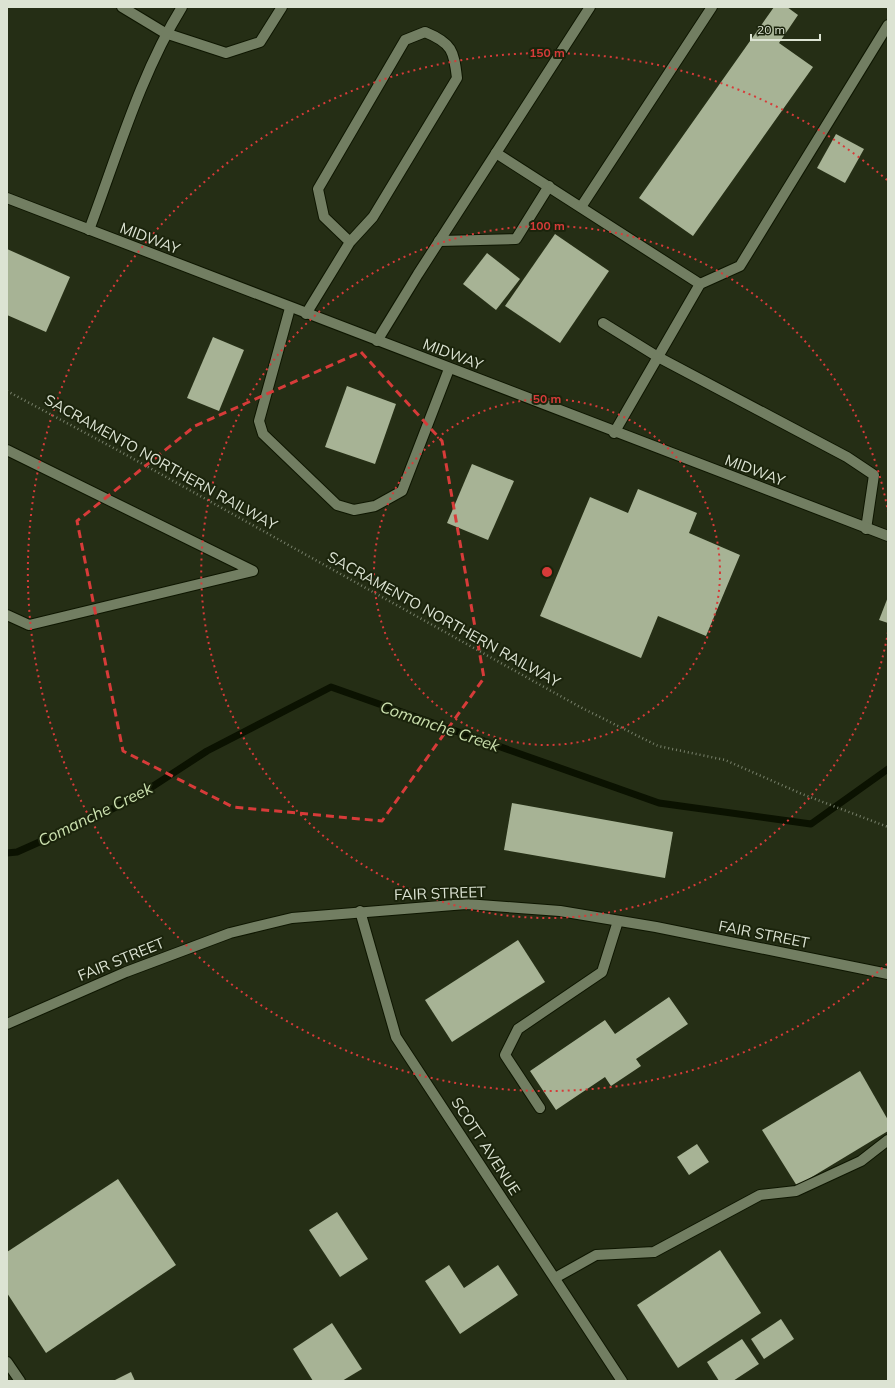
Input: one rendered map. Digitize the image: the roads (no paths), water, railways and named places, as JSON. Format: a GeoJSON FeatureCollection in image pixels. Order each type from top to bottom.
{"type":"FeatureCollection","features":[{"type":"Feature","properties":{"kind":"street"},"geometry":{"type":"LineString","coordinates":[[122,7],[165,33],[226,53],[260,42],[282,7]]}},
{"type":"Feature","properties":{"kind":"street"},"geometry":{"type":"LineString","coordinates":[[89,230],[148,72],[165,33],[182,7]]}},
{"type":"Feature","properties":{"kind":"street"},"geometry":{"type":"LineString","coordinates":[[377,341],[439,241],[590,7]]}},
{"type":"Feature","properties":{"kind":"street"},"geometry":{"type":"LineString","coordinates":[[581,207],[712,7]]}},
{"type":"Feature","properties":{"kind":"street"},"geometry":{"type":"LineString","coordinates":[[614,433],[700,284],[740,266],[888,25]]}},
{"type":"Feature","properties":{"kind":"street"},"geometry":{"type":"LineString","coordinates":[[306,314],[350,242],[373,218],[457,78],[454,56],[442,39],[425,32],[405,40],[318,190],[324,217],[337,232],[350,242]]}},
{"type":"Feature","properties":{"kind":"street"},"geometry":{"type":"LineString","coordinates":[[496,153],[700,284]]}},
{"type":"Feature","properties":{"kind":"street"},"geometry":{"type":"LineString","coordinates":[[439,241],[516,239],[549,186]]}},
{"type":"Feature","properties":{"kind":"street","name":"MIDWAY"},"geometry":{"type":"LineString","coordinates":[[7,198],[614,433],[888,536]]}},
{"type":"Feature","properties":{"kind":"street"},"geometry":{"type":"LineString","coordinates":[[290,308],[259,421],[263,434],[337,505],[354,510],[375,506],[402,491],[449,369]]}},
{"type":"Feature","properties":{"kind":"street"},"geometry":{"type":"LineString","coordinates":[[602,323],[658,358],[847,457],[874,475],[866,529]]}},
{"type":"Feature","properties":{"kind":"street"},"geometry":{"type":"LineString","coordinates":[[7,450],[253,571],[29,625],[7,615]]}},
{"type":"Feature","properties":{"kind":"street","name":"FAIR STREET"},"geometry":{"type":"LineString","coordinates":[[7,1024],[126,972],[230,933],[292,918],[466,904],[560,911],[888,974]]}},
{"type":"Feature","properties":{"kind":"street","name":"SCOTT AVENUE"},"geometry":{"type":"LineString","coordinates":[[360,912],[396,1037],[622,1381]]}},
{"type":"Feature","properties":{"kind":"street"},"geometry":{"type":"LineString","coordinates":[[540,1108],[505,1055],[518,1029],[602,972],[618,921]]}},
{"type":"Feature","properties":{"kind":"street"},"geometry":{"type":"LineString","coordinates":[[554,1278],[596,1255],[654,1252],[760,1195],[796,1191],[860,1161],[888,1140]]}},
{"type":"Feature","properties":{"kind":"street"},"geometry":{"type":"LineString","coordinates":[[7,1362],[20,1381]]}},
{"type":"Feature","properties":{"kind":"waterway","name":"Comanche Creek"},"geometry":{"type":"LineString","coordinates":[[7,853],[17,852],[100,815],[138,796],[207,751],[331,687],[659,803],[811,824],[888,769]]}}]}
